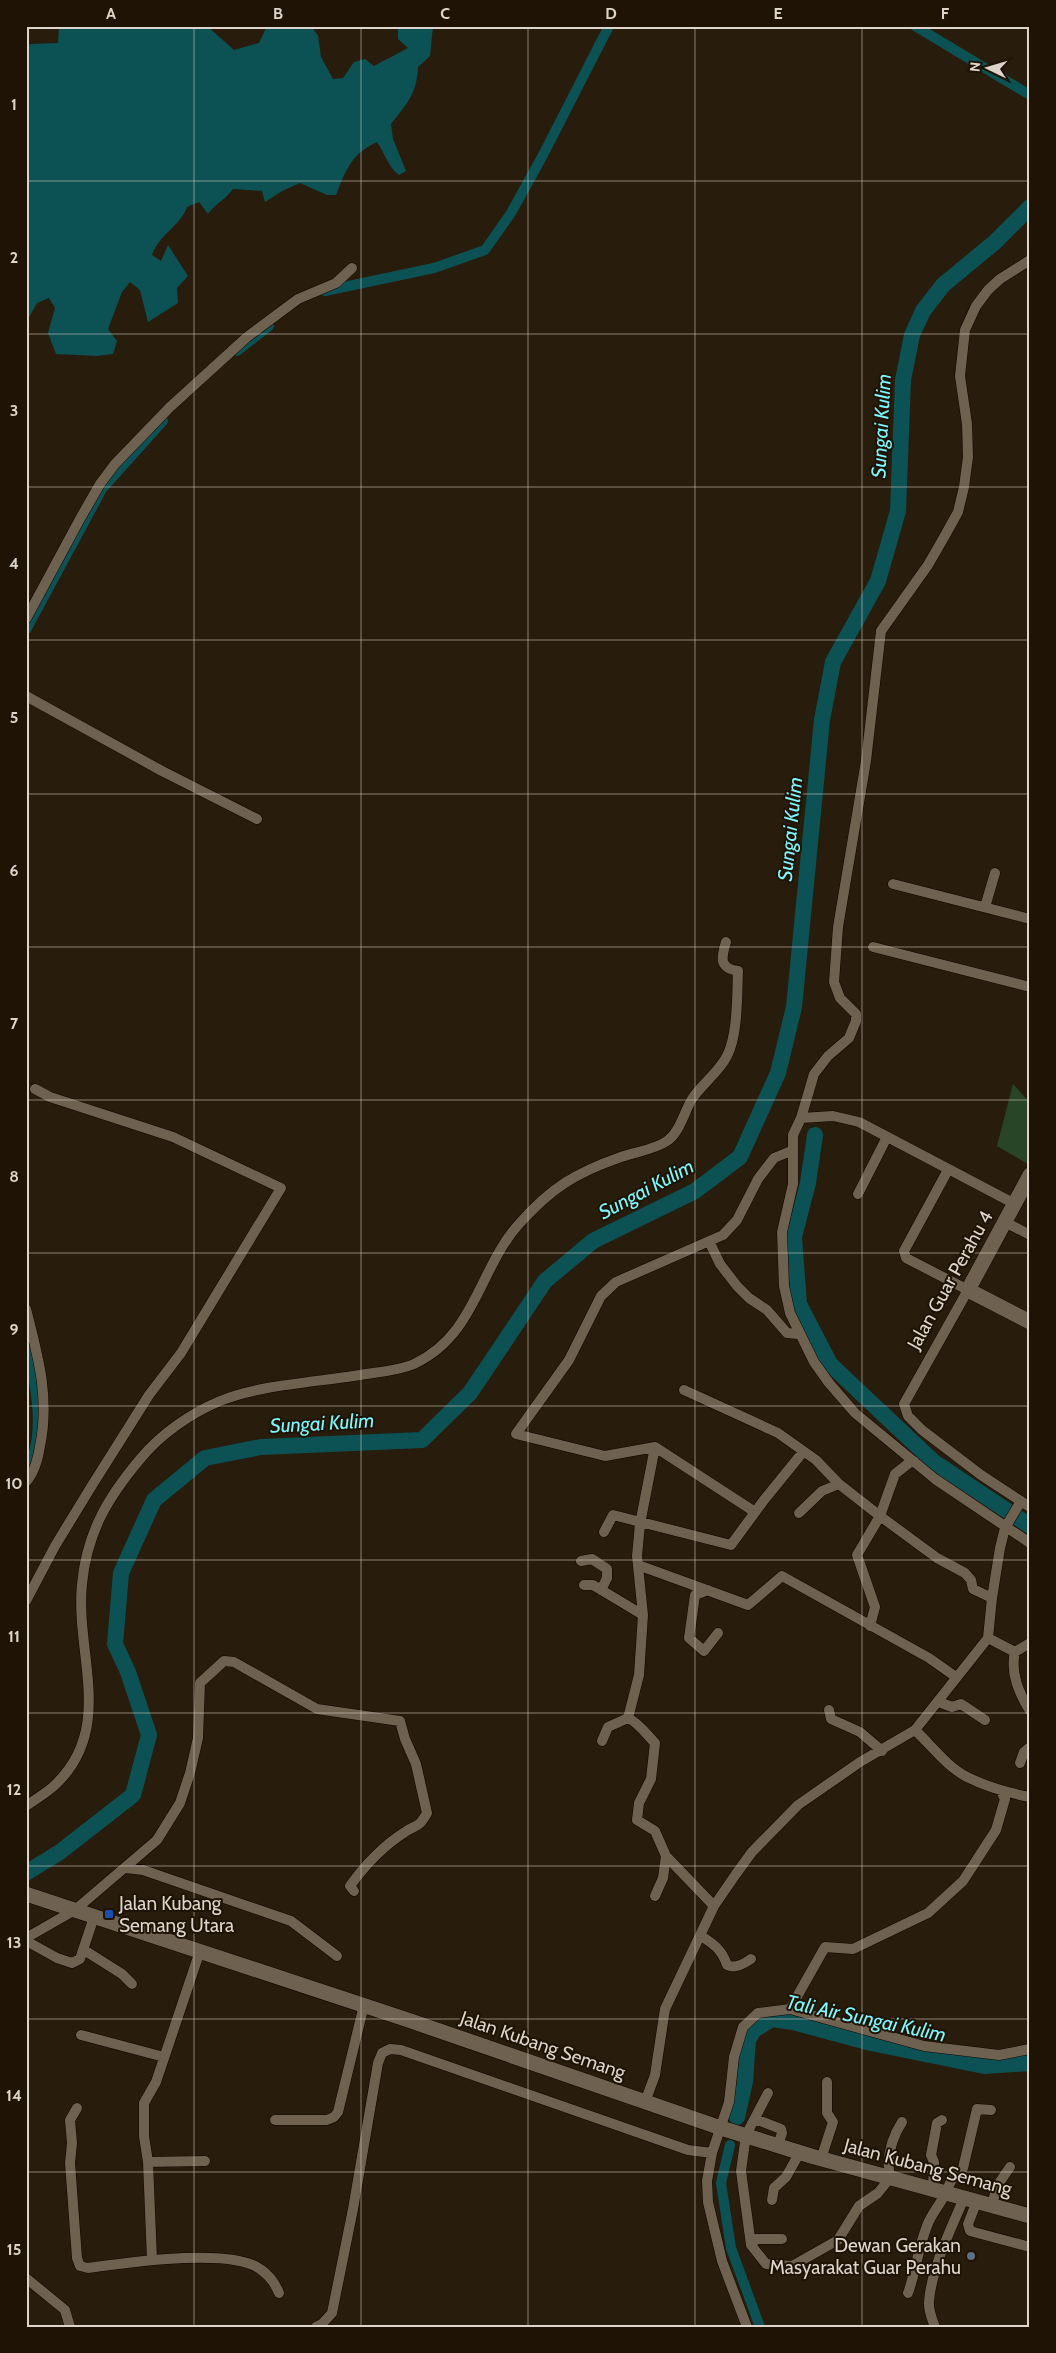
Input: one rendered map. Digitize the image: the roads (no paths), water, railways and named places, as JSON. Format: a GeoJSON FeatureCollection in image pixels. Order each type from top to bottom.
{"type":"FeatureCollection","features":[{"type":"Feature","properties":{"kind":"main road","name":"Jalan Guar Perahu 4"},"geometry":{"type":"LineString","coordinates":[[968,1290],[1030,1175]]}},
{"type":"Feature","properties":{"kind":"main road"},"geometry":{"type":"LineString","coordinates":[[968,1290],[1030,1322]]}},
{"type":"Feature","properties":{"kind":"main road","name":"Jalan Kubang Semang"},"geometry":{"type":"LineString","coordinates":[[26,1894],[364,2005],[721,2128],[890,2178],[1030,2216]]}},
{"type":"Feature","properties":{"kind":"street"},"geometry":{"type":"LineString","coordinates":[[1030,260],[1000,279],[988,290],[976,306],[965,330],[960,376],[967,424],[968,457],[958,512],[928,565],[881,631],[864,770],[838,927],[834,982],[840,998],[856,1014],[856,1021],[849,1038],[828,1056],[814,1074],[801,1118],[793,1135],[791,1151],[794,1163],[792,1184],[782,1232],[784,1286],[790,1313],[798,1334],[829,1383],[854,1413],[914,1461],[1030,1543]]}},
{"type":"Feature","properties":{"kind":"street"},"geometry":{"type":"LineString","coordinates":[[26,619],[81,517],[114,464],[170,407],[247,337],[298,299],[336,283],[352,268]]}},
{"type":"Feature","properties":{"kind":"street"},"geometry":{"type":"LineString","coordinates":[[26,696],[162,771],[257,819]]}},
{"type":"Feature","properties":{"kind":"street"},"geometry":{"type":"LineString","coordinates":[[985,907],[995,873]]}},
{"type":"Feature","properties":{"kind":"street"},"geometry":{"type":"LineString","coordinates":[[893,884],[1030,919]]}},
{"type":"Feature","properties":{"kind":"street"},"geometry":{"type":"LineString","coordinates":[[26,1806],[55,1785],[71,1767],[84,1739],[90,1707],[81,1614],[82,1584],[94,1528],[117,1486],[153,1444],[180,1424],[221,1401],[258,1390],[411,1366],[436,1352],[458,1328],[516,1227],[549,1192],[590,1168],[666,1142],[675,1132],[693,1098],[720,1067],[730,1050],[738,971],[730,970],[724,964],[722,955],[726,942]]}},
{"type":"Feature","properties":{"kind":"street"},"geometry":{"type":"LineString","coordinates":[[873,947],[1030,987]]}},
{"type":"Feature","properties":{"kind":"street"},"geometry":{"type":"LineString","coordinates":[[27,1594],[149,1395],[181,1353],[281,1188],[173,1137],[50,1097],[35,1089]]}},
{"type":"Feature","properties":{"kind":"street"},"geometry":{"type":"LineString","coordinates":[[801,1118],[833,1116],[859,1122],[1015,1204]]}},
{"type":"Feature","properties":{"kind":"street"},"geometry":{"type":"LineString","coordinates":[[858,1194],[887,1137]]}},
{"type":"Feature","properties":{"kind":"street"},"geometry":{"type":"LineString","coordinates":[[754,1512],[655,1447],[605,1456],[516,1434],[569,1360],[601,1296],[616,1282],[723,1235],[736,1220],[758,1179],[774,1158],[791,1151]]}},
{"type":"Feature","properties":{"kind":"street"},"geometry":{"type":"LineString","coordinates":[[948,1170],[904,1251],[906,1258],[968,1290]]}},
{"type":"Feature","properties":{"kind":"street"},"geometry":{"type":"LineString","coordinates":[[1005,1222],[1030,1235]]}},
{"type":"Feature","properties":{"kind":"street"},"geometry":{"type":"LineString","coordinates":[[709,1241],[720,1264],[748,1298],[767,1310],[787,1333],[798,1334]]}},
{"type":"Feature","properties":{"kind":"street","name":"Jalan Guar Perahu 4"},"geometry":{"type":"LineString","coordinates":[[968,1290],[904,1404],[908,1416],[922,1430],[1019,1504]]}},
{"type":"Feature","properties":{"kind":"street"},"geometry":{"type":"LineString","coordinates":[[26,1309],[44,1390],[45,1413],[38,1458],[26,1482]]}},
{"type":"Feature","properties":{"kind":"street"},"geometry":{"type":"LineString","coordinates":[[684,1390],[778,1434],[816,1460],[839,1484],[880,1516],[937,1558],[965,1573],[971,1580],[973,1589],[992,1598]]}},
{"type":"Feature","properties":{"kind":"street"},"geometry":{"type":"LineString","coordinates":[[628,1718],[639,1675],[643,1615],[636,1556],[640,1524],[655,1447]]}},
{"type":"Feature","properties":{"kind":"street"},"geometry":{"type":"LineString","coordinates":[[604,1532],[612,1515],[640,1524],[731,1545],[754,1512],[803,1452]]}},
{"type":"Feature","properties":{"kind":"street"},"geometry":{"type":"LineString","coordinates":[[870,1626],[875,1607],[857,1555],[880,1516],[895,1474],[914,1461]]}},
{"type":"Feature","properties":{"kind":"street"},"geometry":{"type":"LineString","coordinates":[[799,1513],[822,1491],[839,1484]]}},
{"type":"Feature","properties":{"kind":"street"},"geometry":{"type":"LineString","coordinates":[[645,2102],[655,2075],[665,2009],[714,1906],[752,1852],[798,1805],[853,1767],[915,1730],[939,1702],[956,1677],[988,1638],[992,1598],[1006,1527],[1019,1504],[1030,1507]]}},
{"type":"Feature","properties":{"kind":"street"},"geometry":{"type":"LineString","coordinates":[[581,1561],[592,1560],[606,1570],[607,1578],[601,1590]]}},
{"type":"Feature","properties":{"kind":"street"},"geometry":{"type":"LineString","coordinates":[[638,1565],[748,1605],[782,1576],[929,1658],[956,1677]]}},
{"type":"Feature","properties":{"kind":"street"},"geometry":{"type":"LineString","coordinates":[[584,1586],[593,1585],[643,1615]]}},
{"type":"Feature","properties":{"kind":"street"},"geometry":{"type":"LineString","coordinates":[[708,1590],[695,1594],[689,1638],[704,1651],[718,1633]]}},
{"type":"Feature","properties":{"kind":"street"},"geometry":{"type":"LineString","coordinates":[[988,1638],[1016,1652]]}},
{"type":"Feature","properties":{"kind":"street"},"geometry":{"type":"LineString","coordinates":[[1030,1643],[1016,1652],[1013,1661],[1018,1693],[1030,1711]]}},
{"type":"Feature","properties":{"kind":"street"},"geometry":{"type":"LineString","coordinates":[[94,1917],[80,1959],[72,1963],[57,1958],[28,1942],[75,1910],[157,1840],[180,1803],[198,1738],[200,1682],[224,1661],[234,1662],[317,1709],[400,1721],[416,1764],[427,1813],[420,1825],[405,1831],[365,1865],[350,1886],[354,1891]]}},
{"type":"Feature","properties":{"kind":"street"},"geometry":{"type":"LineString","coordinates":[[939,1702],[952,1707],[961,1704],[985,1720]]}},
{"type":"Feature","properties":{"kind":"street"},"geometry":{"type":"LineString","coordinates":[[828,1710],[831,1719],[860,1732],[882,1751]]}},
{"type":"Feature","properties":{"kind":"street"},"geometry":{"type":"LineString","coordinates":[[602,1741],[608,1727],[628,1718]]}},
{"type":"Feature","properties":{"kind":"street"},"geometry":{"type":"LineString","coordinates":[[628,1718],[636,1722],[655,1744],[651,1779],[639,1803],[638,1820],[656,1831],[666,1856],[714,1906]]}},
{"type":"Feature","properties":{"kind":"street"},"geometry":{"type":"LineString","coordinates":[[915,1730],[963,1774],[1001,1791],[1014,1792],[1030,1797]]}},
{"type":"Feature","properties":{"kind":"street"},"geometry":{"type":"LineString","coordinates":[[1020,1763],[1024,1752],[1030,1747]]}},
{"type":"Feature","properties":{"kind":"street"},"geometry":{"type":"LineString","coordinates":[[790,2009],[825,1947],[853,1949],[880,1937],[928,1913],[963,1881],[996,1830],[1005,1799],[1001,1791]]}},
{"type":"Feature","properties":{"kind":"street"},"geometry":{"type":"LineString","coordinates":[[655,1896],[663,1878],[666,1856]]}},
{"type":"Feature","properties":{"kind":"street"},"geometry":{"type":"LineString","coordinates":[[126,1868],[143,1870],[291,1921],[337,1956]]}},
{"type":"Feature","properties":{"kind":"street"},"geometry":{"type":"LineString","coordinates":[[700,1936],[714,1944],[724,1954],[727,1965],[732,1967],[742,1965],[751,1959]]}},
{"type":"Feature","properties":{"kind":"street"},"geometry":{"type":"LineString","coordinates":[[84,1950],[122,1974],[132,1984]]}},
{"type":"Feature","properties":{"kind":"street"},"geometry":{"type":"LineString","coordinates":[[152,2260],[148,2162],[144,2136],[144,2103],[156,2082],[200,1951]]}},
{"type":"Feature","properties":{"kind":"street"},"geometry":{"type":"LineString","coordinates":[[274,2120],[326,2120],[334,2117],[338,2112],[364,2005]]}},
{"type":"Feature","properties":{"kind":"street"},"geometry":{"type":"LineString","coordinates":[[734,2327],[747,2325],[722,2261],[708,2202],[707,2181],[712,2153],[729,2102],[734,2057],[743,2027],[758,2013],[790,2009],[924,2046],[999,2055],[1030,2049]]}},
{"type":"Feature","properties":{"kind":"street"},"geometry":{"type":"LineString","coordinates":[[81,2035],[164,2058]]}},
{"type":"Feature","properties":{"kind":"street"},"geometry":{"type":"LineString","coordinates":[[316,2327],[322,2324],[332,2313],[353,2208],[378,2063],[382,2053],[390,2049],[401,2050],[688,2150],[712,2153]]}},
{"type":"Feature","properties":{"kind":"street"},"geometry":{"type":"LineString","coordinates":[[821,2158],[833,2122],[827,2113],[827,2082]]}},
{"type":"Feature","properties":{"kind":"street"},"geometry":{"type":"LineString","coordinates":[[768,2094],[746,2135],[741,2171],[751,2246],[766,2264],[792,2266],[838,2240],[859,2206],[878,2193],[890,2178],[888,2168],[890,2148],[894,2134],[902,2122]]}},
{"type":"Feature","properties":{"kind":"street"},"geometry":{"type":"LineString","coordinates":[[77,2108],[70,2120],[72,2143],[70,2163],[77,2258],[80,2266],[88,2268],[152,2260],[226,2257],[259,2268],[274,2282],[279,2293]]}},
{"type":"Feature","properties":{"kind":"street"},"geometry":{"type":"LineString","coordinates":[[908,2293],[915,2273],[916,2256],[940,2191],[954,2174],[963,2168],[978,2109],[991,2110]]}},
{"type":"Feature","properties":{"kind":"street"},"geometry":{"type":"LineString","coordinates":[[755,2119],[781,2129],[782,2133],[778,2145]]}},
{"type":"Feature","properties":{"kind":"street"},"geometry":{"type":"LineString","coordinates":[[940,2191],[931,2154],[937,2123],[942,2120]]}},
{"type":"Feature","properties":{"kind":"street"},"geometry":{"type":"LineString","coordinates":[[772,2200],[774,2188],[786,2177],[800,2152]]}},
{"type":"Feature","properties":{"kind":"street"},"geometry":{"type":"LineString","coordinates":[[148,2162],[205,2161]]}},
{"type":"Feature","properties":{"kind":"street"},"geometry":{"type":"LineString","coordinates":[[992,2205],[997,2186],[1010,2167]]}},
{"type":"Feature","properties":{"kind":"street"},"geometry":{"type":"LineString","coordinates":[[970,2199],[968,2224],[970,2232],[1030,2247]]}},
{"type":"Feature","properties":{"kind":"street"},"geometry":{"type":"LineString","coordinates":[[935,2327],[930,2316],[929,2302],[946,2240],[970,2199]]}},
{"type":"Feature","properties":{"kind":"street"},"geometry":{"type":"LineString","coordinates":[[751,2246],[756,2239],[782,2239]]}},
{"type":"Feature","properties":{"kind":"street"},"geometry":{"type":"LineString","coordinates":[[26,2278],[65,2310],[70,2327]]}},
{"type":"Feature","properties":{"kind":"water"},"geometry":{"type":"Polygon","coordinates":[[[207,26],[234,50],[259,43],[267,26],[311,26],[318,36],[321,57],[333,79],[343,78],[354,62],[365,59],[374,66],[408,48],[398,39],[398,26],[433,26],[430,56],[418,67],[416,84],[410,98],[391,124],[393,139],[406,171],[399,175],[395,172],[377,142],[355,157],[336,195],[327,195],[300,183],[282,191],[265,202],[262,191],[233,189],[208,214],[199,202],[187,207],[184,214],[155,247],[152,255],[161,261],[168,245],[188,276],[177,288],[178,303],[148,322],[140,290],[130,282],[122,292],[108,329],[117,341],[113,354],[97,356],[56,354],[48,333],[55,308],[49,298],[37,303],[26,323],[26,46],[31,44],[58,43],[59,27],[207,26]]]}},
{"type":"Feature","properties":{"kind":"waterway"},"geometry":{"type":"LineString","coordinates":[[325,291],[434,268],[485,250],[511,213],[609,26]]}},
{"type":"Feature","properties":{"kind":"waterway"},"geometry":{"type":"LineString","coordinates":[[915,26],[1030,95]]}},
{"type":"Feature","properties":{"kind":"waterway","name":"Sungai Kulim"},"geometry":{"type":"LineString","coordinates":[[26,1873],[60,1852],[133,1795],[149,1735],[128,1672],[115,1644],[121,1573],[154,1500],[205,1458],[261,1447],[422,1440],[470,1393],[545,1281],[593,1241],[695,1191],[740,1157],[778,1073],[794,1007],[822,720],[833,662],[878,581],[898,511],[903,380],[912,335],[923,311],[943,285],[995,242],[1030,207]]}},
{"type":"Feature","properties":{"kind":"waterway"},"geometry":{"type":"LineString","coordinates":[[237,351],[269,326]]}},
{"type":"Feature","properties":{"kind":"waterway"},"geometry":{"type":"LineString","coordinates":[[26,630],[102,489],[163,421]]}},
{"type":"Feature","properties":{"kind":"waterway","name":"Tali Air Sungai Kulim"},"geometry":{"type":"LineString","coordinates":[[815,1135],[808,1183],[794,1237],[799,1304],[830,1364],[934,1462],[1030,1526]]}},
{"type":"Feature","properties":{"kind":"waterway"},"geometry":{"type":"LineString","coordinates":[[26,1340],[35,1389],[38,1424],[33,1456],[26,1470]]}},
{"type":"Feature","properties":{"kind":"waterway","name":"Tali Air Sungai Kulim"},"geometry":{"type":"LineString","coordinates":[[737,2117],[745,2082],[748,2040],[754,2030],[772,2019],[793,2022],[871,2043],[984,2066],[1030,2063]]}},
{"type":"Feature","properties":{"kind":"waterway","name":"Tali Air Sungai Kulim"},"geometry":{"type":"LineString","coordinates":[[730,2145],[721,2183],[731,2248],[760,2327]]}},
{"type":"Feature","properties":{"kind":"place","name":"Jalan Kubang Semang Utara"},"geometry":{"type":"Point","coordinates":[109,1914]}},
{"type":"Feature","properties":{"kind":"place","name":"Dewan Gerakan Masyarakat Guar Perahu"},"geometry":{"type":"Point","coordinates":[971,2256]}}]}
